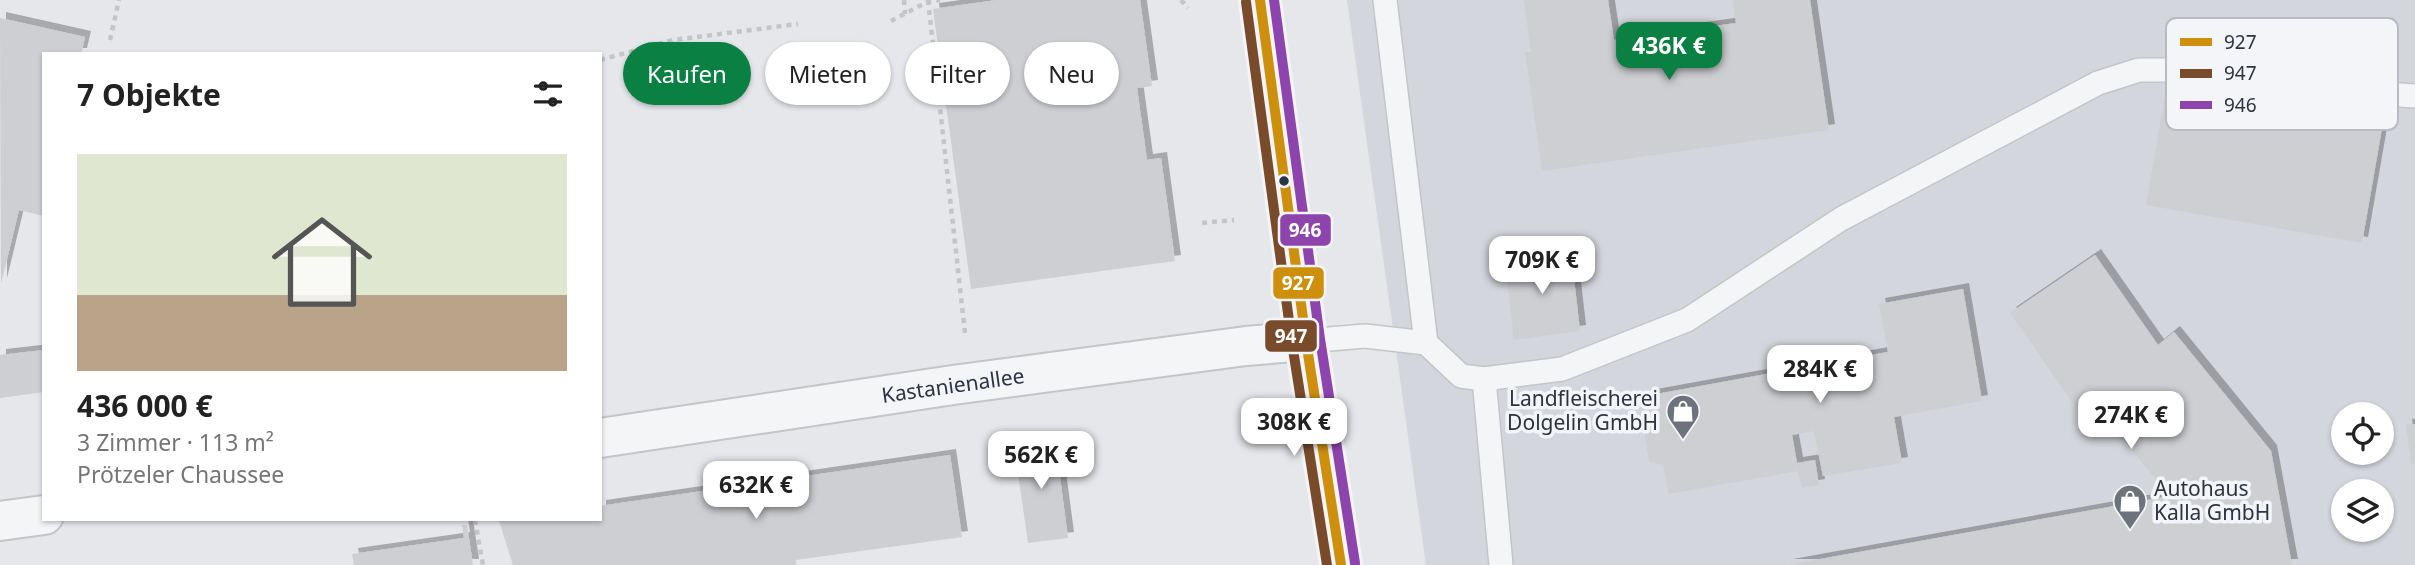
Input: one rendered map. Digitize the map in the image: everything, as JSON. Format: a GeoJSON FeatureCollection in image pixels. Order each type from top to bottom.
{"type":"FeatureCollection","features":[{"type":"Feature","properties":{"kind":"main road"},"geometry":{"type":"LineString","coordinates":[[1260,0],[1306,341],[1341,565]]}},
{"type":"Feature","properties":{"kind":"street","name":"Kastanienallee"},"geometry":{"type":"LineString","coordinates":[[602,438],[971,382],[1246,346],[1306,341]]}},
{"type":"Feature","properties":{"kind":"street"},"geometry":{"type":"LineString","coordinates":[[0,521],[42,515]]}},
{"type":"Feature","properties":{"kind":"lane"},"geometry":{"type":"LineString","coordinates":[[1385,0],[1426,343]]}},
{"type":"Feature","properties":{"kind":"lane"},"geometry":{"type":"LineString","coordinates":[[1306,341],[1365,336],[1426,343],[1461,376],[1484,380],[1562,369],[1687,320],[1841,219],[2098,83],[2139,70],[2166,70]]}},
{"type":"Feature","properties":{"kind":"lane"},"geometry":{"type":"LineString","coordinates":[[1484,380],[1502,565]]}},
{"type":"Feature","properties":{"kind":"path"},"geometry":{"type":"LineString","coordinates":[[110,40],[119,0]]}},
{"type":"Feature","properties":{"kind":"path"},"geometry":{"type":"LineString","coordinates":[[904,0],[905,14]]}},
{"type":"Feature","properties":{"kind":"path"},"geometry":{"type":"LineString","coordinates":[[891,21],[927,1],[940,0]]}},
{"type":"Feature","properties":{"kind":"path"},"geometry":{"type":"LineString","coordinates":[[1181,0],[1188,8]]}},
{"type":"Feature","properties":{"kind":"path"},"geometry":{"type":"LineString","coordinates":[[927,1],[971,382]]}},
{"type":"Feature","properties":{"kind":"path"},"geometry":{"type":"LineString","coordinates":[[602,59],[673,40],[799,24]]}},
{"type":"Feature","properties":{"kind":"path"},"geometry":{"type":"LineString","coordinates":[[1202,223],[1234,220]]}},
{"type":"Feature","properties":{"kind":"path"},"geometry":{"type":"LineString","coordinates":[[475,521],[482,565]]}},
{"type":"Feature","properties":{"kind":"shaded area"},"geometry":{"type":"Polygon","coordinates":[[[1347,0],[2415,0],[2415,565],[1426,565],[1347,0]]]}},
{"type":"Feature","properties":{"kind":"building"},"geometry":{"type":"Polygon","coordinates":[[[997,0],[1140,0],[1152,86],[1137,88],[1147,160],[1161,158],[1175,261],[971,289],[946,105],[1010,105],[1010,42],[937,42],[933,9],[997,0]]]}},
{"type":"Feature","properties":{"kind":"building"},"geometry":{"type":"Polygon","coordinates":[[[1524,0],[1608,0],[1614,40],[1736,23],[1733,0],[1810,0],[1829,130],[1542,171],[1525,52],[1531,52],[1524,0]]]}},
{"type":"Feature","properties":{"kind":"building"},"geometry":{"type":"Polygon","coordinates":[[[0,18],[85,37],[81,52],[42,52],[42,216],[19,210],[1,284],[0,18]]]}},
{"type":"Feature","properties":{"kind":"building"},"geometry":{"type":"Polygon","coordinates":[[[2166,90],[2166,130],[2382,130],[2362,243],[2146,205],[2166,90]]]}},
{"type":"Feature","properties":{"kind":"building"},"geometry":{"type":"Polygon","coordinates":[[[1571,252],[1580,331],[1514,340],[1505,260],[1571,252]]]}},
{"type":"Feature","properties":{"kind":"building"},"geometry":{"type":"Polygon","coordinates":[[[2095,255],[2158,345],[2174,332],[2271,451],[2292,565],[1787,565],[2170,496],[2091,402],[2079,412],[2010,313],[2095,255]]]}},
{"type":"Feature","properties":{"kind":"building"},"geometry":{"type":"Polygon","coordinates":[[[1963,289],[1982,401],[1894,417],[1902,463],[1823,476],[1814,431],[1792,435],[1797,463],[1815,460],[1819,485],[1802,488],[1798,471],[1669,494],[1663,465],[1649,462],[1644,431],[1656,424],[1651,395],[1888,352],[1879,304],[1963,289]]]}},
{"type":"Feature","properties":{"kind":"building"},"geometry":{"type":"Polygon","coordinates":[[[42,350],[42,392],[0,398],[0,355],[42,350]]]}},
{"type":"Feature","properties":{"kind":"building"},"geometry":{"type":"Polygon","coordinates":[[[2415,424],[2415,464],[2411,464],[2406,425],[2415,424]]]}},
{"type":"Feature","properties":{"kind":"building"},"geometry":{"type":"Polygon","coordinates":[[[1055,440],[1068,538],[1028,543],[1014,445],[1055,440]]]}},
{"type":"Feature","properties":{"kind":"building"},"geometry":{"type":"Polygon","coordinates":[[[950,455],[962,537],[796,560],[796,565],[513,565],[499,521],[602,521],[602,506],[950,455]]]}},
{"type":"Feature","properties":{"kind":"building"},"geometry":{"type":"Polygon","coordinates":[[[462,525],[467,525],[473,565],[354,565],[352,554],[464,538],[462,525]]]}},
{"type":"Feature","properties":{"kind":"transit line","name":"927"},"geometry":{"type":"LineString","coordinates":[[1260,0],[1306,341],[1341,565]]}},
{"type":"Feature","properties":{"kind":"transit line","name":"946"},"geometry":{"type":"LineString","coordinates":[[1274,0],[1320,339],[1355,563]]}},
{"type":"Feature","properties":{"kind":"transit line","name":"947"},"geometry":{"type":"LineString","coordinates":[[1246,2],[1292,343],[1327,565]]}},
{"type":"Feature","properties":{"kind":"place","name":"Landfleischerei Dolgelin GmbH"},"geometry":{"type":"Point","coordinates":[1683,441]}},
{"type":"Feature","properties":{"kind":"place","name":"Autohaus Kalla GmbH"},"geometry":{"type":"Point","coordinates":[2130,531]}}]}
